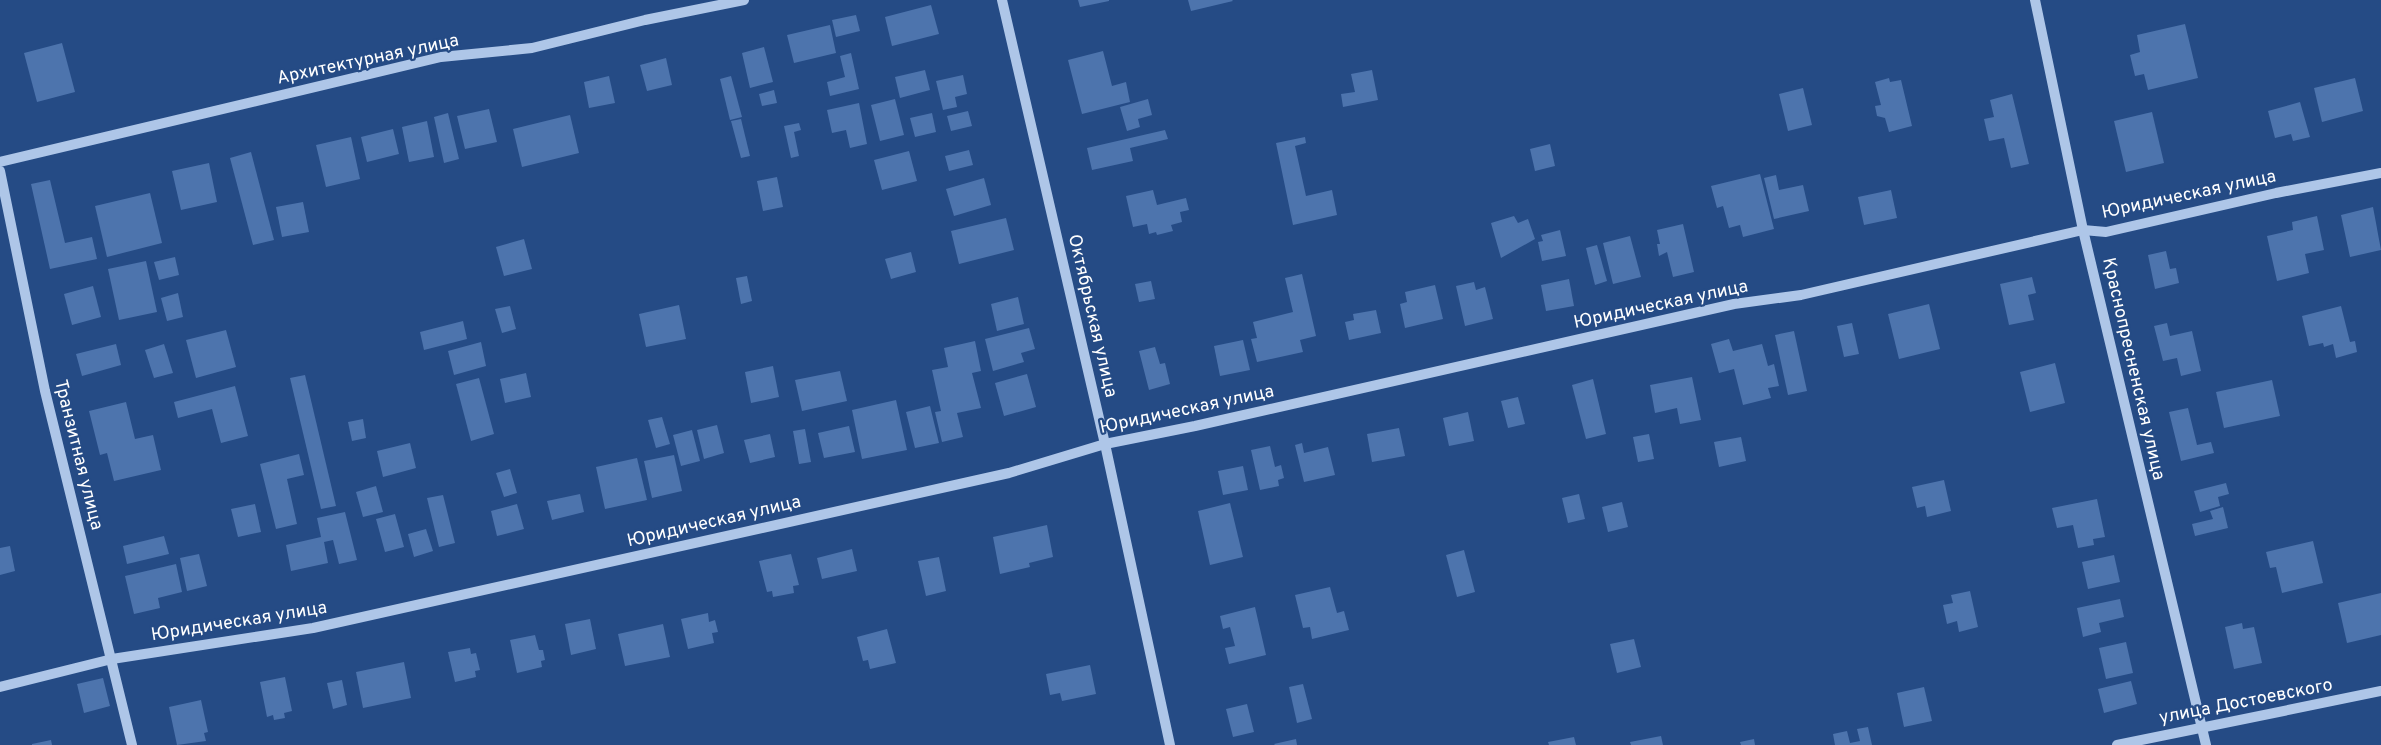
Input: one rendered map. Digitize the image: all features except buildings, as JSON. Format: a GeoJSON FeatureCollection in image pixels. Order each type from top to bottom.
{"type":"FeatureCollection","features":[{"type":"Feature","properties":{"kind":"street","name":"Архитектурная улица"},"geometry":{"type":"LineString","coordinates":[[0,162],[441,57],[532,48],[645,20],[744,0]]}},
{"type":"Feature","properties":{"kind":"street","name":"Октябрьская улица"},"geometry":{"type":"LineString","coordinates":[[1002,0],[1105,444],[1170,745]]}},
{"type":"Feature","properties":{"kind":"street","name":"Краснопресненская улица"},"geometry":{"type":"LineString","coordinates":[[2035,0],[2083,230],[2206,745]]}},
{"type":"Feature","properties":{"kind":"street","name":"Транзитная улица"},"geometry":{"type":"LineString","coordinates":[[0,171],[45,391],[132,745]]}},
{"type":"Feature","properties":{"kind":"street","name":"Юридическая улица"},"geometry":{"type":"LineString","coordinates":[[0,687],[112,659],[313,628],[1009,473],[1105,444],[1195,426],[1734,304],[1801,295],[2083,230],[2106,232],[2276,193],[2381,172]]}},
{"type":"Feature","properties":{"kind":"street","name":"улица Достоевского"},"geometry":{"type":"LineString","coordinates":[[2117,745],[2202,726],[2381,692]]}}]}
